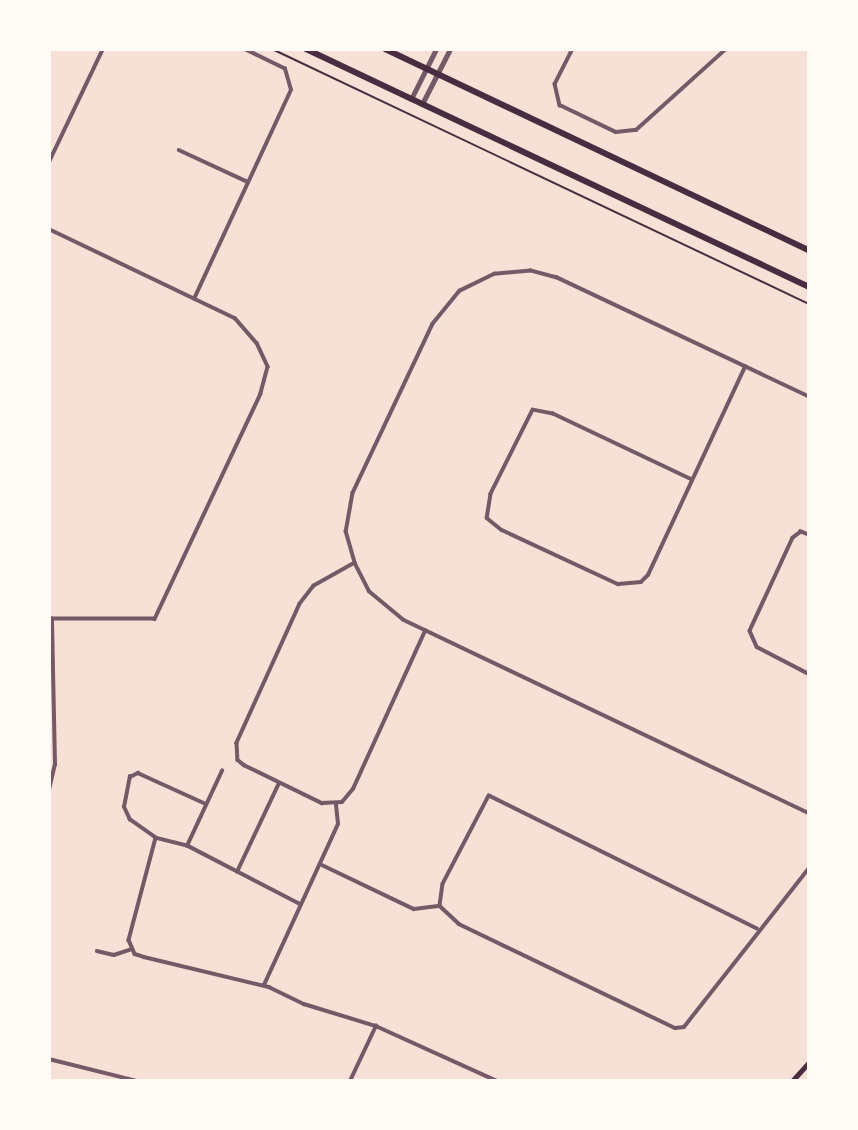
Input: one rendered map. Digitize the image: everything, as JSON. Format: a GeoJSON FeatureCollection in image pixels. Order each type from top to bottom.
{"type":"FeatureCollection","features":[{"type":"Feature","properties":{"kind":"main road"},"geometry":{"type":"LineString","coordinates":[[306,49],[809,287]]}},
{"type":"Feature","properties":{"kind":"main road"},"geometry":{"type":"LineString","coordinates":[[385,49],[809,250]]}},
{"type":"Feature","properties":{"kind":"main road"},"geometry":{"type":"LineString","coordinates":[[792,1081],[809,1062]]}},
{"type":"Feature","properties":{"kind":"street"},"geometry":{"type":"LineString","coordinates":[[49,162],[103,49]]}},
{"type":"Feature","properties":{"kind":"street"},"geometry":{"type":"LineString","coordinates":[[194,299],[291,90],[285,69],[244,49]]}},
{"type":"Feature","properties":{"kind":"street"},"geometry":{"type":"LineString","coordinates":[[411,99],[436,49]]}},
{"type":"Feature","properties":{"kind":"street"},"geometry":{"type":"LineString","coordinates":[[422,104],[450,49]]}},
{"type":"Feature","properties":{"kind":"street"},"geometry":{"type":"LineString","coordinates":[[573,49],[555,84],[555,94],[560,105],[616,132],[636,130],[726,49]]}},
{"type":"Feature","properties":{"kind":"street"},"geometry":{"type":"LineString","coordinates":[[179,150],[248,182]]}},
{"type":"Feature","properties":{"kind":"street"},"geometry":{"type":"LineString","coordinates":[[49,229],[235,318],[257,343],[268,367],[261,394],[155,619],[51,620],[55,765],[49,790]]}},
{"type":"Feature","properties":{"kind":"street"},"geometry":{"type":"LineString","coordinates":[[809,397],[557,278],[531,271],[486,277],[460,291],[433,324],[372,450],[349,508],[346,531],[355,563],[377,601],[425,631],[809,813]]}},
{"type":"Feature","properties":{"kind":"street"},"geometry":{"type":"LineString","coordinates":[[691,480],[553,414],[533,410],[491,494],[487,518],[502,530],[618,584],[634,586],[648,575],[745,367]]}},
{"type":"Feature","properties":{"kind":"street"},"geometry":{"type":"LineString","coordinates":[[809,535],[801,532],[793,538],[750,631],[757,648],[809,674]]}},
{"type":"Feature","properties":{"kind":"street"},"geometry":{"type":"LineString","coordinates":[[355,563],[307,593],[237,743],[238,760],[322,803],[336,804],[353,789],[425,631]]}},
{"type":"Feature","properties":{"kind":"street"},"geometry":{"type":"LineString","coordinates":[[187,846],[222,771]]}},
{"type":"Feature","properties":{"kind":"street"},"geometry":{"type":"LineString","coordinates":[[206,804],[138,773],[130,777],[124,807],[130,820],[156,838],[187,846],[207,860],[237,872],[301,905]]}},
{"type":"Feature","properties":{"kind":"street"},"geometry":{"type":"LineString","coordinates":[[237,872],[279,783]]}},
{"type":"Feature","properties":{"kind":"street"},"geometry":{"type":"LineString","coordinates":[[440,906],[443,884],[489,796],[757,929]]}},
{"type":"Feature","properties":{"kind":"street"},"geometry":{"type":"LineString","coordinates":[[264,986],[338,824],[336,804]]}},
{"type":"Feature","properties":{"kind":"street"},"geometry":{"type":"LineString","coordinates":[[156,838],[129,940],[132,949],[144,957],[264,986],[304,1004],[376,1026],[497,1081]]}},
{"type":"Feature","properties":{"kind":"street"},"geometry":{"type":"LineString","coordinates":[[320,864],[414,909],[440,906]]}},
{"type":"Feature","properties":{"kind":"street"},"geometry":{"type":"LineString","coordinates":[[440,906],[459,924],[675,1028],[684,1027],[757,929],[809,868]]}},
{"type":"Feature","properties":{"kind":"street"},"geometry":{"type":"LineString","coordinates":[[97,951],[114,955],[132,949]]}},
{"type":"Feature","properties":{"kind":"street"},"geometry":{"type":"LineString","coordinates":[[350,1081],[376,1026]]}},
{"type":"Feature","properties":{"kind":"street"},"geometry":{"type":"LineString","coordinates":[[49,1059],[137,1081]]}},
{"type":"Feature","properties":{"kind":"path"},"geometry":{"type":"LineString","coordinates":[[272,49],[809,304]]}}]}
